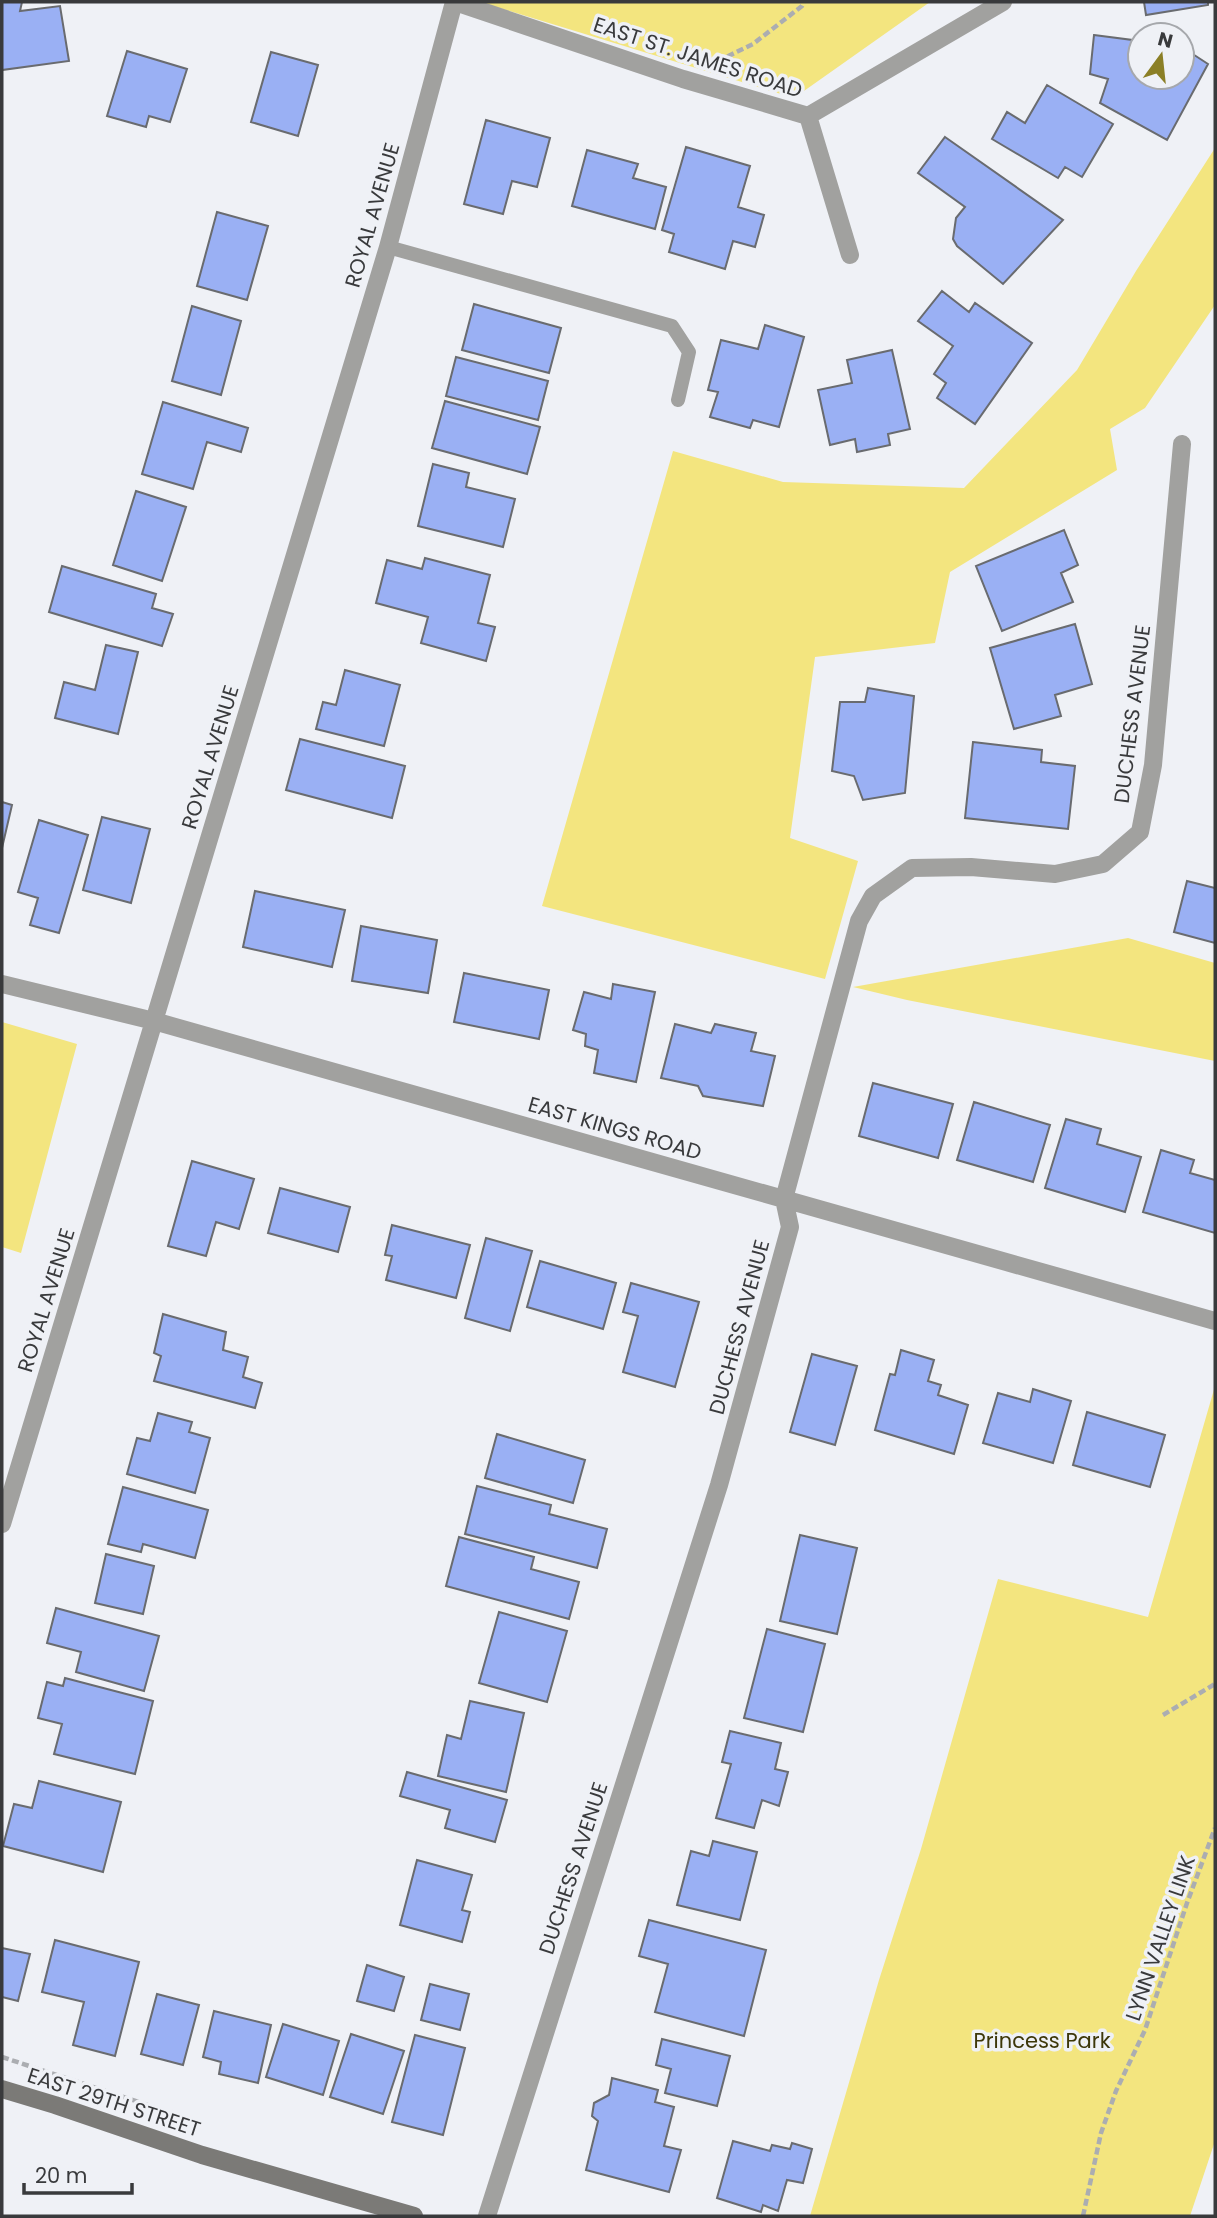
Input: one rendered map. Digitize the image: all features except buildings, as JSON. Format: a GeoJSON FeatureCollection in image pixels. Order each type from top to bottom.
{"type":"FeatureCollection","features":[{"type":"Feature","properties":{"kind":"main road","name":"EAST 29TH STREET"},"geometry":{"type":"LineString","coordinates":[[2,2089],[202,2155],[414,2216]]}},
{"type":"Feature","properties":{"kind":"street","name":"EAST ST. JAMES ROAD"},"geometry":{"type":"LineString","coordinates":[[454,2],[683,79],[808,116],[1003,2]]}},
{"type":"Feature","properties":{"kind":"street","name":"ROYAL AVENUE"},"geometry":{"type":"LineString","coordinates":[[2,1524],[388,247],[454,2]]}},
{"type":"Feature","properties":{"kind":"street","name":"EAST ST. JAMES ROAD"},"geometry":{"type":"LineString","coordinates":[[808,116],[850,254]]}},
{"type":"Feature","properties":{"kind":"street","name":"DUCHESS AVENUE"},"geometry":{"type":"LineString","coordinates":[[487,2216],[719,1485],[790,1227],[784,1199],[859,921],[873,896],[912,869],[971,867],[1055,874],[1103,864],[1140,832],[1153,765],[1182,444]]}},
{"type":"Feature","properties":{"kind":"street","name":"EAST KINGS ROAD"},"geometry":{"type":"LineString","coordinates":[[2,984],[154,1020],[1215,1321]]}},
{"type":"Feature","properties":{"kind":"lane"},"geometry":{"type":"LineString","coordinates":[[388,247],[672,326],[689,352],[678,400]]}},
{"type":"Feature","properties":{"kind":"path"},"geometry":{"type":"LineString","coordinates":[[683,79],[753,44],[804,2]]}},
{"type":"Feature","properties":{"kind":"path"},"geometry":{"type":"LineString","coordinates":[[1163,1714],[1215,1684]]}},
{"type":"Feature","properties":{"kind":"path","name":"LYNN VALLEY LINK"},"geometry":{"type":"LineString","coordinates":[[1083,2216],[1096,2154],[1115,2091],[1145,2030],[1215,1828]]}},
{"type":"Feature","properties":{"kind":"green space"},"geometry":{"type":"Polygon","coordinates":[[[480,2],[930,2],[794,98],[480,2]]]}},
{"type":"Feature","properties":{"kind":"green space"},"geometry":{"type":"Polygon","coordinates":[[[1215,148],[1215,305],[1145,408],[1110,429],[1117,470],[950,572],[935,643],[815,657],[790,838],[858,861],[825,979],[542,906],[673,451],[783,482],[964,488],[1077,370],[1136,271],[1215,148]]]}},
{"type":"Feature","properties":{"kind":"green space"},"geometry":{"type":"Polygon","coordinates":[[[1128,938],[1215,963],[1215,1061],[853,987],[1128,938]]]}},
{"type":"Feature","properties":{"kind":"green space"},"geometry":{"type":"Polygon","coordinates":[[[2,1022],[77,1044],[21,1253],[2,1247],[2,1022]]]}},
{"type":"Feature","properties":{"kind":"green space","name":"Princess Park"},"geometry":{"type":"Polygon","coordinates":[[[1215,1386],[1215,2141],[1190,2216],[810,2216],[879,1980],[921,1849],[998,1579],[1148,1617],[1215,1386]]]}}]}
